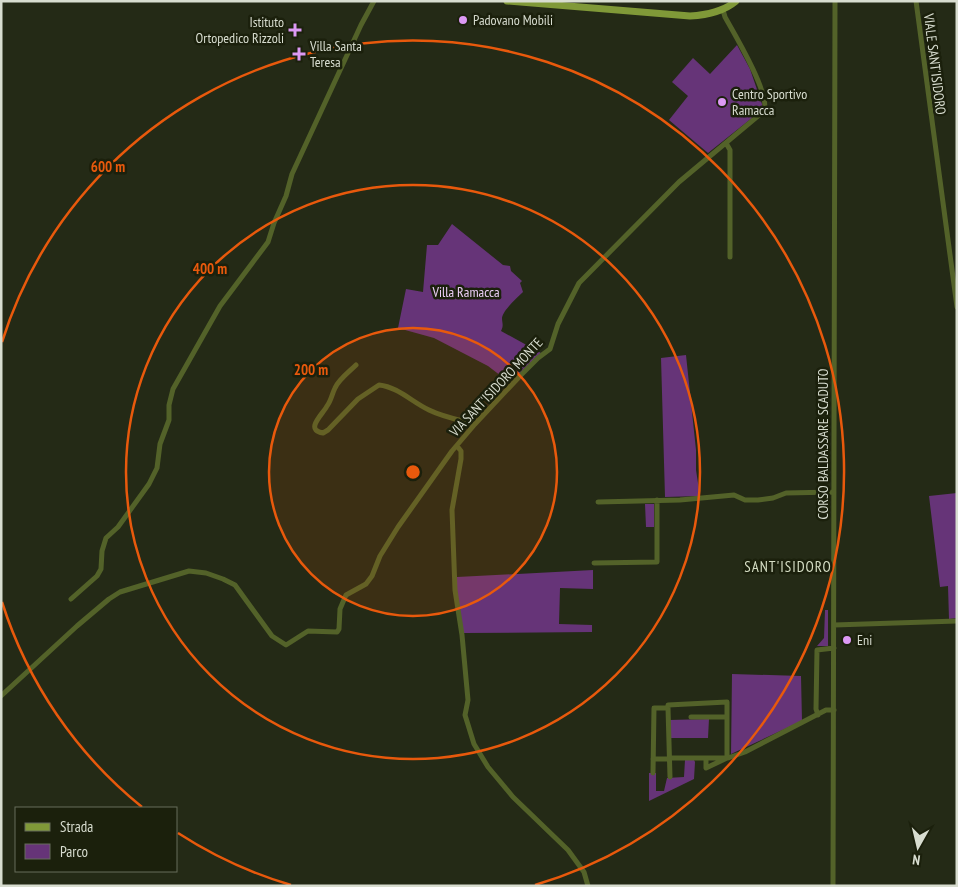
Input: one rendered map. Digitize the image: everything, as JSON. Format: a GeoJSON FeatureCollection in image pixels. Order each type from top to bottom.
{"type":"FeatureCollection","features":[{"type":"Feature","properties":{"kind":"main road"},"geometry":{"type":"LineString","coordinates":[[507,1],[690,16],[723,10],[736,1]]}},
{"type":"Feature","properties":{"kind":"street"},"geometry":{"type":"LineString","coordinates":[[70,599],[97,576],[101,569],[102,551],[106,538],[118,527],[149,484],[157,468],[160,444],[169,420],[169,405],[173,389],[220,306],[268,242],[286,196],[292,174],[374,1]]}},
{"type":"Feature","properties":{"kind":"street","name":"CORSO BALDASSARE SCADUTO"},"geometry":{"type":"LineString","coordinates":[[833,886],[835,1]]}},
{"type":"Feature","properties":{"kind":"street","name":"VIALE SANT'ISIDORO"},"geometry":{"type":"LineString","coordinates":[[916,1],[957,307]]}},
{"type":"Feature","properties":{"kind":"street","name":"VIA SANT'ISIDORO MONTE"},"geometry":{"type":"LineString","coordinates":[[1,696],[109,599],[120,592],[189,571],[214,576],[235,585],[272,636],[286,645],[308,631],[337,632],[339,629],[340,609],[346,595],[366,584],[372,576],[380,556],[398,528],[457,446],[474,424],[550,349],[562,317],[579,282],[679,182],[762,114],[766,107],[752,66],[723,10]]}},
{"type":"Feature","properties":{"kind":"street"},"geometry":{"type":"LineString","coordinates":[[726,143],[730,150],[730,257]]}},
{"type":"Feature","properties":{"kind":"street"},"geometry":{"type":"LineString","coordinates":[[356,364],[339,382],[327,406],[317,418],[314,425],[318,432],[322,433],[328,430],[348,409],[379,385],[392,388],[427,409],[474,424]]}},
{"type":"Feature","properties":{"kind":"street"},"geometry":{"type":"LineString","coordinates":[[457,446],[461,451],[461,459],[452,510],[455,590],[462,635],[468,700],[465,716],[477,749],[488,767],[513,797],[568,850],[584,872],[588,886]]}},
{"type":"Feature","properties":{"kind":"street"},"geometry":{"type":"LineString","coordinates":[[598,502],[734,495],[745,500],[758,500],[773,498],[786,493],[834,492]]}},
{"type":"Feature","properties":{"kind":"street"},"geometry":{"type":"LineString","coordinates":[[594,563],[657,562],[657,500]]}},
{"type":"Feature","properties":{"kind":"street"},"geometry":{"type":"LineString","coordinates":[[834,626],[957,621]]}},
{"type":"Feature","properties":{"kind":"street"},"geometry":{"type":"LineString","coordinates":[[818,715],[816,709],[817,650],[834,648]]}},
{"type":"Feature","properties":{"kind":"street"},"geometry":{"type":"LineString","coordinates":[[670,777],[668,705],[727,702],[726,758]]}},
{"type":"Feature","properties":{"kind":"street"},"geometry":{"type":"LineString","coordinates":[[653,773],[654,708],[668,708]]}},
{"type":"Feature","properties":{"kind":"street"},"geometry":{"type":"LineString","coordinates":[[706,758],[706,768],[726,758],[745,752],[826,710],[834,710]]}},
{"type":"Feature","properties":{"kind":"street"},"geometry":{"type":"LineString","coordinates":[[691,717],[727,717]]}},
{"type":"Feature","properties":{"kind":"street"},"geometry":{"type":"LineString","coordinates":[[653,759],[726,758]]}},
{"type":"Feature","properties":{"kind":"green space","name":"Centro Sportivo Ramacca"},"geometry":{"type":"Polygon","coordinates":[[[737,45],[750,69],[763,107],[762,110],[708,153],[669,120],[688,96],[672,82],[693,58],[710,74],[737,45]]]}},
{"type":"Feature","properties":{"kind":"green space","name":"Villa Ramacca"},"geometry":{"type":"Polygon","coordinates":[[[452,224],[503,265],[510,266],[511,271],[522,281],[520,283],[523,292],[503,315],[501,331],[541,353],[522,372],[505,379],[488,366],[434,338],[398,328],[406,289],[423,292],[427,245],[438,245],[452,224]]]}},
{"type":"Feature","properties":{"kind":"green space"},"geometry":{"type":"Polygon","coordinates":[[[686,355],[700,496],[665,497],[661,358],[686,355]]]}},
{"type":"Feature","properties":{"kind":"green space"},"geometry":{"type":"Polygon","coordinates":[[[957,493],[957,618],[949,619],[948,586],[940,587],[929,496],[957,493]]]}},
{"type":"Feature","properties":{"kind":"green space"},"geometry":{"type":"Polygon","coordinates":[[[645,504],[654,504],[654,527],[646,527],[645,504]]]}},
{"type":"Feature","properties":{"kind":"green space"},"geometry":{"type":"Polygon","coordinates":[[[593,570],[593,589],[560,588],[559,624],[592,625],[592,632],[463,633],[457,602],[457,577],[593,570]]]}},
{"type":"Feature","properties":{"kind":"green space"},"geometry":{"type":"Polygon","coordinates":[[[825,610],[828,610],[828,646],[817,646],[824,638],[825,610]]]}},
{"type":"Feature","properties":{"kind":"green space"},"geometry":{"type":"Polygon","coordinates":[[[732,674],[801,676],[802,721],[731,754],[732,674]]]}},
{"type":"Feature","properties":{"kind":"green space"},"geometry":{"type":"Polygon","coordinates":[[[709,719],[708,738],[669,738],[669,720],[709,719]]]}},
{"type":"Feature","properties":{"kind":"green space"},"geometry":{"type":"Polygon","coordinates":[[[685,760],[694,760],[695,762],[694,779],[649,801],[649,773],[656,773],[656,791],[664,791],[667,778],[684,777],[685,760]]]}},
{"type":"Feature","properties":{"kind":"place","name":"Padovano Mobili"},"geometry":{"type":"Point","coordinates":[463,20]}},
{"type":"Feature","properties":{"kind":"place","name":"Istituto Ortopedico Rizzoli"},"geometry":{"type":"Point","coordinates":[295,30]}},
{"type":"Feature","properties":{"kind":"place","name":"Villa Santa Teresa"},"geometry":{"type":"Point","coordinates":[299,54]}},
{"type":"Feature","properties":{"kind":"place","name":"Centro Sportivo Ramacca"},"geometry":{"type":"Point","coordinates":[722,102]}},
{"type":"Feature","properties":{"kind":"place","name":"Eni"},"geometry":{"type":"Point","coordinates":[847,640]}},
{"type":"Feature","properties":{"kind":"district","name":"SANT'ISIDORO"},"geometry":{"type":"Point","coordinates":[788,566]}}]}
